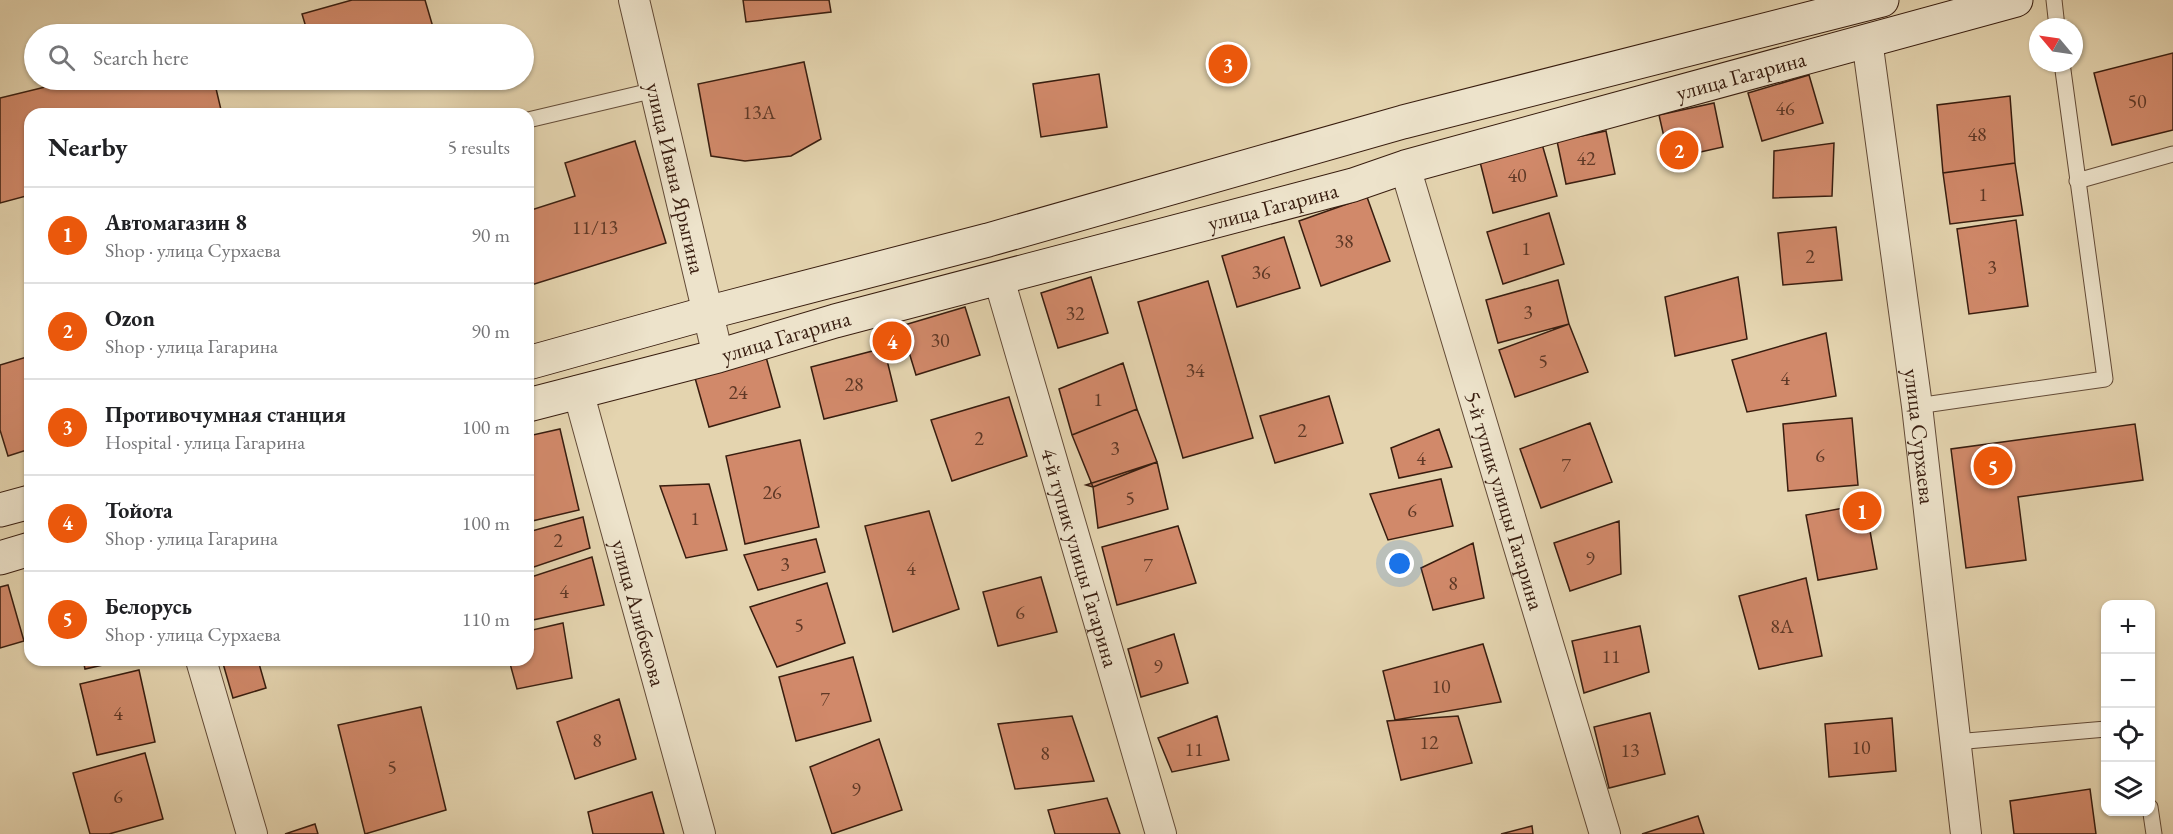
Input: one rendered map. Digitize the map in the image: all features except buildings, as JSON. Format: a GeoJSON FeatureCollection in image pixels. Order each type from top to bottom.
{"type":"FeatureCollection","features":[{"type":"Feature","properties":{"kind":"main road","name":"улица Гагарина"},"geometry":{"type":"LineString","coordinates":[[534,361],[707,313],[988,240],[1403,122],[1869,15],[2016,0]]}},
{"type":"Feature","properties":{"kind":"main road","name":"улица Гагарина"},"geometry":{"type":"LineString","coordinates":[[534,403],[718,356],[835,321],[1353,185],[1869,15]]}},
{"type":"Feature","properties":{"kind":"main road"},"geometry":{"type":"LineString","coordinates":[[0,510],[24,504]]}},
{"type":"Feature","properties":{"kind":"main road"},"geometry":{"type":"LineString","coordinates":[[0,558],[24,551]]}},
{"type":"Feature","properties":{"kind":"street","name":"улица Ивана Ярыгина"},"geometry":{"type":"LineString","coordinates":[[634,0],[718,356]]}},
{"type":"Feature","properties":{"kind":"street","name":"улица Сурхаева"},"geometry":{"type":"LineString","coordinates":[[1869,15],[1966,834]]}},
{"type":"Feature","properties":{"kind":"street","name":"5-й тупик улицы Гагарина"},"geometry":{"type":"LineString","coordinates":[[1405,167],[1605,834]]}},
{"type":"Feature","properties":{"kind":"street","name":"4-й тупик улицы Гагарина"},"geometry":{"type":"LineString","coordinates":[[999,279],[1161,834]]}},
{"type":"Feature","properties":{"kind":"street","name":"улица Алибекова"},"geometry":{"type":"LineString","coordinates":[[578,391],[700,834]]}},
{"type":"Feature","properties":{"kind":"street"},"geometry":{"type":"LineString","coordinates":[[203,666],[252,834]]}},
{"type":"Feature","properties":{"kind":"lane"},"geometry":{"type":"LineString","coordinates":[[2054,0],[2056,18]]}},
{"type":"Feature","properties":{"kind":"lane"},"geometry":{"type":"LineString","coordinates":[[1917,406],[2105,379],[2063,72]]}},
{"type":"Feature","properties":{"kind":"lane"},"geometry":{"type":"LineString","coordinates":[[534,119],[655,90]]}},
{"type":"Feature","properties":{"kind":"lane"},"geometry":{"type":"LineString","coordinates":[[2077,181],[2173,154]]}},
{"type":"Feature","properties":{"kind":"lane"},"geometry":{"type":"LineString","coordinates":[[1955,742],[2101,729]]}},
{"type":"Feature","properties":{"kind":"lane"},"geometry":{"type":"LineString","coordinates":[[2152,816],[2154,834]]}},
{"type":"Feature","properties":{"kind":"place","name":"Противочумная станция"},"geometry":{"type":"Point","coordinates":[1228,64]}},
{"type":"Feature","properties":{"kind":"place","name":"Ozon"},"geometry":{"type":"Point","coordinates":[1679,150]}},
{"type":"Feature","properties":{"kind":"place","name":"Тойота"},"geometry":{"type":"Point","coordinates":[892,341]}},
{"type":"Feature","properties":{"kind":"place","name":"Белорусь"},"geometry":{"type":"Point","coordinates":[1993,466]}},
{"type":"Feature","properties":{"kind":"place","name":"Автомагазин 8"},"geometry":{"type":"Point","coordinates":[1862,511]}}]}
